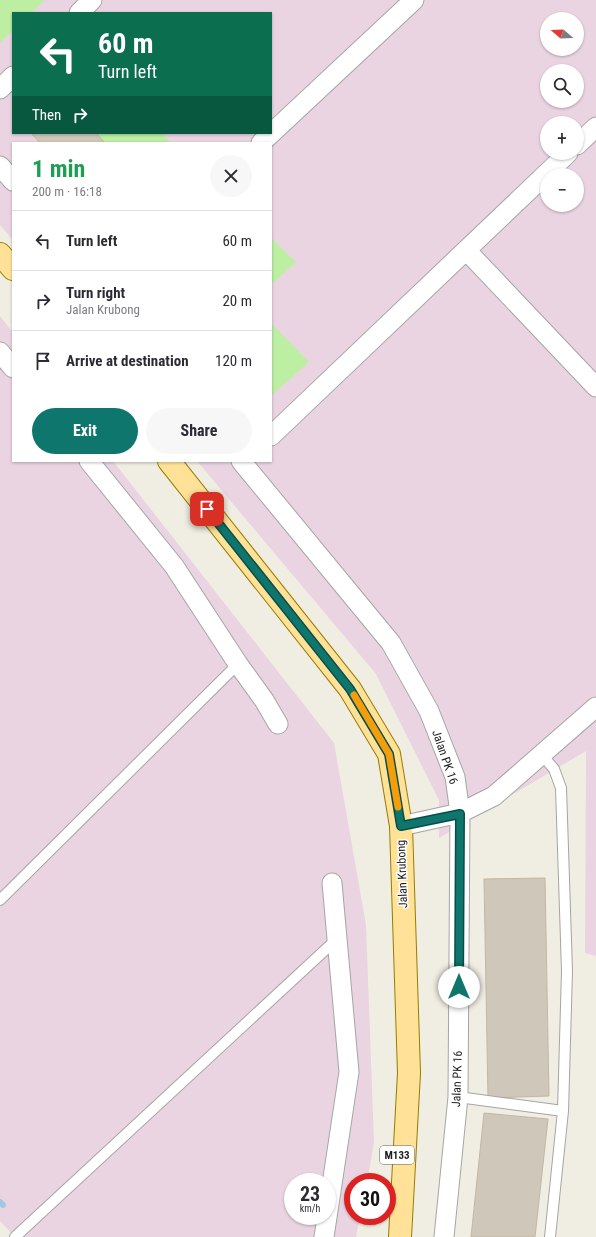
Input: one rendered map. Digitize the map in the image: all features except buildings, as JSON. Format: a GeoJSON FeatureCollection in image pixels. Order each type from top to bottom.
{"type":"FeatureCollection","features":[{"type":"Feature","properties":{"kind":"main road"},"geometry":{"type":"LineString","coordinates":[[0,254],[12,268]]}},
{"type":"Feature","properties":{"kind":"main road","name":"Jalan Krubong"},"geometry":{"type":"LineString","coordinates":[[170,462],[350,689],[389,754],[401,826],[409,1073],[400,1237]]}},
{"type":"Feature","properties":{"kind":"main road","name":"Jalan Krubong"},"geometry":{"type":"LineString","coordinates":[[385,1237],[409,1073]]}},
{"type":"Feature","properties":{"kind":"street"},"geometry":{"type":"LineString","coordinates":[[80,12],[92,0]]}},
{"type":"Feature","properties":{"kind":"street"},"geometry":{"type":"LineString","coordinates":[[272,133],[414,0]]}},
{"type":"Feature","properties":{"kind":"street"},"geometry":{"type":"LineString","coordinates":[[0,89],[12,77]]}},
{"type":"Feature","properties":{"kind":"street"},"geometry":{"type":"LineString","coordinates":[[584,138],[596,127]]}},
{"type":"Feature","properties":{"kind":"street"},"geometry":{"type":"LineString","coordinates":[[262,142],[271,134]]}},
{"type":"Feature","properties":{"kind":"street"},"geometry":{"type":"LineString","coordinates":[[272,435],[561,160]]}},
{"type":"Feature","properties":{"kind":"street"},"geometry":{"type":"LineString","coordinates":[[0,166],[12,180]]}},
{"type":"Feature","properties":{"kind":"street"},"geometry":{"type":"LineString","coordinates":[[466,250],[596,387]]}},
{"type":"Feature","properties":{"kind":"street"},"geometry":{"type":"LineString","coordinates":[[0,352],[12,367]]}},
{"type":"Feature","properties":{"kind":"street"},"geometry":{"type":"LineString","coordinates":[[89,462],[174,566],[238,664],[264,700],[278,724]]}},
{"type":"Feature","properties":{"kind":"street","name":"Jalan PK 16"},"geometry":{"type":"LineString","coordinates":[[243,462],[391,644],[429,711],[455,777],[460,814],[458,1097],[444,1237]]}},
{"type":"Feature","properties":{"kind":"street"},"geometry":{"type":"LineString","coordinates":[[401,826],[460,814],[494,796],[596,707]]}},
{"type":"Feature","properties":{"kind":"street"},"geometry":{"type":"LineString","coordinates":[[324,1237],[349,1072],[332,883]]}},
{"type":"Feature","properties":{"kind":"lane"},"geometry":{"type":"LineString","coordinates":[[0,900],[238,664]]}},
{"type":"Feature","properties":{"kind":"lane"},"geometry":{"type":"LineString","coordinates":[[542,755],[554,769],[561,788],[567,971],[563,1111],[550,1237]]}},
{"type":"Feature","properties":{"kind":"lane"},"geometry":{"type":"LineString","coordinates":[[15,1237],[338,938]]}},
{"type":"Feature","properties":{"kind":"lane"},"geometry":{"type":"LineString","coordinates":[[458,1097],[563,1111]]}},
{"type":"Feature","properties":{"kind":"shaded area"},"geometry":{"type":"Polygon","coordinates":[[[0,0],[596,0],[596,956],[585,953],[586,751],[439,838],[439,800],[376,674],[198,462],[272,462],[272,142],[12,142],[12,239],[0,225],[0,0]]]}},
{"type":"Feature","properties":{"kind":"shaded area"},"geometry":{"type":"Polygon","coordinates":[[[0,316],[12,332],[12,462],[114,462],[334,743],[366,925],[374,1143],[369,1173],[344,1173],[344,1225],[358,1225],[356,1237],[15,1237],[0,1221],[0,316]]]}},
{"type":"Feature","properties":{"kind":"green space"},"geometry":{"type":"Polygon","coordinates":[[[0,0],[45,0],[32,12],[12,12],[12,31],[0,43],[0,0]]]}},
{"type":"Feature","properties":{"kind":"green space"},"geometry":{"type":"Polygon","coordinates":[[[97,134],[163,134],[170,142],[104,142],[97,134]]]}},
{"type":"Feature","properties":{"kind":"green space"},"geometry":{"type":"Polygon","coordinates":[[[272,239],[296,262],[272,284],[272,239]]]}},
{"type":"Feature","properties":{"kind":"green space"},"geometry":{"type":"Polygon","coordinates":[[[272,324],[309,362],[272,395],[272,324]]]}},
{"type":"Feature","properties":{"kind":"waterway"},"geometry":{"type":"LineString","coordinates":[[0,1202],[3,1205]]}},
{"type":"Feature","properties":{"kind":"slow traffic"},"geometry":{"type":"LineString","coordinates":[[354,695],[389,754],[398,807]]}},
{"type":"Feature","properties":{"kind":"route"},"geometry":{"type":"LineString","coordinates":[[207,509],[350,689],[389,754],[401,826],[460,814],[459,987]]}}]}
